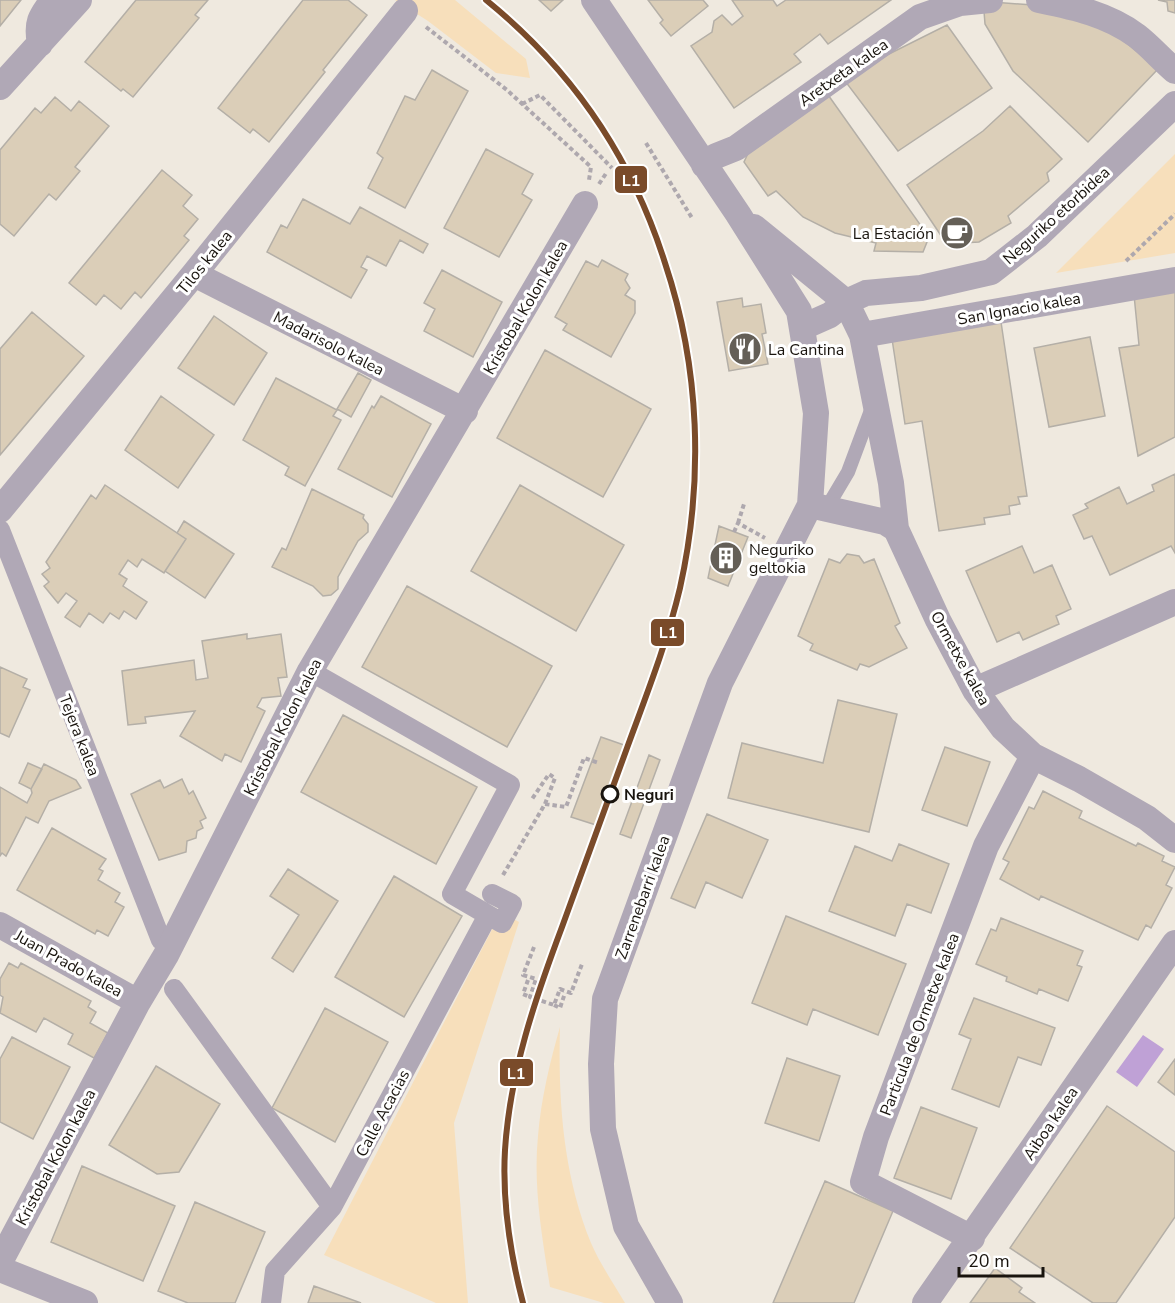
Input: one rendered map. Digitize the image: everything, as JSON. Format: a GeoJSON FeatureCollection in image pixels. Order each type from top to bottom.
{"type":"FeatureCollection","features":[{"type":"Feature","properties":{"kind":"street"},"geometry":{"type":"LineString","coordinates":[[40,44],[37,28],[43,13],[53,0]]}},
{"type":"Feature","properties":{"kind":"street"},"geometry":{"type":"LineString","coordinates":[[0,87],[78,0]]}},
{"type":"Feature","properties":{"kind":"street"},"geometry":{"type":"LineString","coordinates":[[594,0],[738,214],[799,310],[816,413],[818,507],[885,522],[896,529]]}},
{"type":"Feature","properties":{"kind":"street","name":"Aretxeta kalea"},"geometry":{"type":"LineString","coordinates":[[704,165],[716,156],[736,148],[921,9],[990,0]]}},
{"type":"Feature","properties":{"kind":"street"},"geometry":{"type":"LineString","coordinates":[[1039,0],[1075,7],[1110,20],[1136,35],[1175,71]]}},
{"type":"Feature","properties":{"kind":"street","name":"Tilos kalea"},"geometry":{"type":"LineString","coordinates":[[0,510],[194,274],[405,11]]}},
{"type":"Feature","properties":{"kind":"street","name":"Neguriko etorbidea"},"geometry":{"type":"LineString","coordinates":[[803,327],[830,315],[846,302],[866,293],[921,288],[991,272],[1037,236],[1175,104]]}},
{"type":"Feature","properties":{"kind":"street","name":"Kristobal Kolon kalea"},"geometry":{"type":"LineString","coordinates":[[0,1262],[138,1002],[166,955],[310,671],[585,204]]}},
{"type":"Feature","properties":{"kind":"street"},"geometry":{"type":"LineString","coordinates":[[738,214],[846,302],[862,335],[891,483],[896,529]]}},
{"type":"Feature","properties":{"kind":"street","name":"Madarisolo kalea"},"geometry":{"type":"LineString","coordinates":[[194,274],[465,411]]}},
{"type":"Feature","properties":{"kind":"street","name":"San Ignacio kalea"},"geometry":{"type":"LineString","coordinates":[[862,335],[1175,280]]}},
{"type":"Feature","properties":{"kind":"street"},"geometry":{"type":"LineString","coordinates":[[860,517],[883,502],[891,483]]}},
{"type":"Feature","properties":{"kind":"street","name":"Zarrenebarri kalea"},"geometry":{"type":"LineString","coordinates":[[670,1303],[626,1226],[603,1129],[601,1064],[605,999],[720,683],[786,550],[818,507]]}},
{"type":"Feature","properties":{"kind":"street","name":"Ormetxe kalea"},"geometry":{"type":"LineString","coordinates":[[896,529],[938,620],[975,690],[1002,728],[1033,756],[1118,801],[1175,840]]}},
{"type":"Feature","properties":{"kind":"street","name":"Tejera kalea"},"geometry":{"type":"LineString","coordinates":[[0,530],[161,940]]}},
{"type":"Feature","properties":{"kind":"street"},"geometry":{"type":"LineString","coordinates":[[975,690],[1175,602]]}},
{"type":"Feature","properties":{"kind":"street"},"geometry":{"type":"LineString","coordinates":[[310,671],[510,784],[453,894],[502,923],[512,904],[492,894]]}},
{"type":"Feature","properties":{"kind":"street","name":"Particula de Ormetxe kalea"},"geometry":{"type":"LineString","coordinates":[[972,1238],[863,1182],[876,1137],[986,846],[1033,756]]}},
{"type":"Feature","properties":{"kind":"street","name":"Calle Acacias"},"geometry":{"type":"LineString","coordinates":[[271,1303],[275,1271],[332,1207],[488,915]]}},
{"type":"Feature","properties":{"kind":"street","name":"Juan Prado kalea"},"geometry":{"type":"LineString","coordinates":[[0,925],[138,1002]]}},
{"type":"Feature","properties":{"kind":"street","name":"Aiboa kalea"},"geometry":{"type":"LineString","coordinates":[[925,1303],[1175,943]]}},
{"type":"Feature","properties":{"kind":"street"},"geometry":{"type":"LineString","coordinates":[[174,989],[332,1207]]}},
{"type":"Feature","properties":{"kind":"street"},"geometry":{"type":"LineString","coordinates":[[0,1269],[85,1303]]}},
{"type":"Feature","properties":{"kind":"lane"},"geometry":{"type":"LineString","coordinates":[[818,507],[848,472],[875,398]]}},
{"type":"Feature","properties":{"kind":"path"},"geometry":{"type":"LineString","coordinates":[[405,11],[522,104],[591,167],[585,204]]}},
{"type":"Feature","properties":{"kind":"path"},"geometry":{"type":"LineString","coordinates":[[522,104],[540,95],[612,168]]}},
{"type":"Feature","properties":{"kind":"path"},"geometry":{"type":"LineString","coordinates":[[646,143],[692,218]]}},
{"type":"Feature","properties":{"kind":"path"},"geometry":{"type":"LineString","coordinates":[[1125,262],[1175,214]]}},
{"type":"Feature","properties":{"kind":"path"},"geometry":{"type":"LineString","coordinates":[[734,532],[744,504]]}},
{"type":"Feature","properties":{"kind":"path"},"geometry":{"type":"LineString","coordinates":[[738,523],[786,550]]}},
{"type":"Feature","properties":{"kind":"path"},"geometry":{"type":"LineString","coordinates":[[545,804],[566,807],[584,758],[598,763]]}},
{"type":"Feature","properties":{"kind":"path"},"geometry":{"type":"LineString","coordinates":[[492,894],[545,804],[555,778],[549,774],[526,809]]}},
{"type":"Feature","properties":{"kind":"path"},"geometry":{"type":"LineString","coordinates":[[510,784],[531,800]]}},
{"type":"Feature","properties":{"kind":"path"},"geometry":{"type":"LineString","coordinates":[[530,997],[536,980],[523,975],[534,947]]}},
{"type":"Feature","properties":{"kind":"path"},"geometry":{"type":"LineString","coordinates":[[554,1005],[560,989],[571,993],[582,964]]}},
{"type":"Feature","properties":{"kind":"path"},"geometry":{"type":"LineString","coordinates":[[527,982],[523,994],[530,997],[560,1008],[564,996]]}},
{"type":"Feature","properties":{"kind":"shaded area"},"geometry":{"type":"Polygon","coordinates":[[[395,0],[455,0],[526,59],[530,78],[496,73],[428,21],[395,0]]]}},
{"type":"Feature","properties":{"kind":"shaded area"},"geometry":{"type":"Polygon","coordinates":[[[1175,154],[1175,253],[1056,273],[1175,154]]]}},
{"type":"Feature","properties":{"kind":"shaded area"},"geometry":{"type":"Polygon","coordinates":[[[501,912],[519,922],[454,1123],[468,1303],[436,1303],[324,1255],[501,912]]]}},
{"type":"Feature","properties":{"kind":"shaded area"},"geometry":{"type":"Polygon","coordinates":[[[560,1027],[560,1082],[564,1137],[574,1191],[591,1243],[625,1303],[604,1303],[550,1287],[539,1212],[537,1155],[544,1094],[560,1027]]]}},
{"type":"Feature","properties":{"kind":"shaded area"},"geometry":{"type":"Polygon","coordinates":[[[1143,1035],[1164,1049],[1137,1087],[1116,1072],[1143,1035]]]}},
{"type":"Feature","properties":{"kind":"building"},"geometry":{"type":"Polygon","coordinates":[[[0,0],[21,0],[0,26],[0,0]]]}},
{"type":"Feature","properties":{"kind":"building"},"geometry":{"type":"Polygon","coordinates":[[[136,0],[208,0],[195,15],[199,18],[133,97],[123,89],[121,91],[85,62],[136,0]]]}},
{"type":"Feature","properties":{"kind":"building"},"geometry":{"type":"Polygon","coordinates":[[[303,0],[348,0],[367,15],[269,142],[253,129],[250,133],[218,108],[303,0]]]}},
{"type":"Feature","properties":{"kind":"building"},"geometry":{"type":"Polygon","coordinates":[[[539,0],[563,0],[551,11],[539,0]]]}},
{"type":"Feature","properties":{"kind":"building"},"geometry":{"type":"Polygon","coordinates":[[[648,0],[703,0],[708,6],[671,36],[660,23],[663,20],[648,0]]]}},
{"type":"Feature","properties":{"kind":"building"},"geometry":{"type":"Polygon","coordinates":[[[732,0],[773,0],[777,6],[786,0],[891,0],[828,44],[820,34],[794,54],[801,62],[734,108],[691,46],[712,32],[714,21],[722,15],[732,25],[743,16],[732,0]]]}},
{"type":"Feature","properties":{"kind":"building"},"geometry":{"type":"Polygon","coordinates":[[[1158,0],[1175,0],[1175,13],[1168,11],[1167,2],[1158,0]]]}},
{"type":"Feature","properties":{"kind":"building"},"geometry":{"type":"Polygon","coordinates":[[[992,2],[1033,5],[1113,32],[1158,69],[1088,142],[1013,71],[985,24],[984,11],[992,2]]]}},
{"type":"Feature","properties":{"kind":"building"},"geometry":{"type":"Polygon","coordinates":[[[947,25],[992,88],[898,151],[845,81],[871,63],[947,25]]]}},
{"type":"Feature","properties":{"kind":"building"},"geometry":{"type":"Polygon","coordinates":[[[432,70],[468,91],[405,208],[368,188],[383,158],[377,153],[405,96],[415,100],[432,70]]]}},
{"type":"Feature","properties":{"kind":"building"},"geometry":{"type":"Polygon","coordinates":[[[826,92],[929,237],[923,252],[874,251],[876,243],[835,233],[803,217],[776,191],[768,196],[744,162],[750,149],[826,92]]]}},
{"type":"Feature","properties":{"kind":"building"},"geometry":{"type":"Polygon","coordinates":[[[55,97],[71,111],[79,101],[109,126],[75,167],[80,171],[56,200],[49,194],[14,236],[0,224],[0,150],[35,108],[41,113],[55,97]]]}},
{"type":"Feature","properties":{"kind":"building"},"geometry":{"type":"Polygon","coordinates":[[[1010,106],[1062,159],[1047,173],[1049,181],[1008,216],[1011,223],[979,242],[962,243],[942,237],[907,185],[983,131],[1010,106]]]}},
{"type":"Feature","properties":{"kind":"building"},"geometry":{"type":"Polygon","coordinates":[[[486,149],[533,174],[522,194],[532,200],[499,257],[444,228],[486,149]]]}},
{"type":"Feature","properties":{"kind":"building"},"geometry":{"type":"Polygon","coordinates":[[[162,170],[192,195],[183,206],[198,219],[184,236],[189,240],[141,298],[135,292],[121,309],[104,295],[96,305],[69,283],[162,170]]]}},
{"type":"Feature","properties":{"kind":"building"},"geometry":{"type":"Polygon","coordinates":[[[303,199],[350,224],[360,207],[428,244],[423,253],[400,240],[386,266],[367,256],[361,267],[367,270],[351,298],[267,252],[281,225],[287,228],[303,199]]]}},
{"type":"Feature","properties":{"kind":"building"},"geometry":{"type":"Polygon","coordinates":[[[602,260],[628,274],[625,280],[630,288],[625,295],[635,301],[635,313],[611,357],[563,330],[567,324],[555,317],[586,261],[598,267],[602,260]]]}},
{"type":"Feature","properties":{"kind":"building"},"geometry":{"type":"Polygon","coordinates":[[[442,270],[502,302],[473,357],[424,331],[435,309],[424,303],[442,270]]]}},
{"type":"Feature","properties":{"kind":"building"},"geometry":{"type":"Polygon","coordinates":[[[1175,289],[1175,437],[1138,456],[1119,348],[1139,345],[1134,295],[1175,289]]]}},
{"type":"Feature","properties":{"kind":"building","name":"La Cantina"},"geometry":{"type":"Polygon","coordinates":[[[742,298],[743,307],[761,304],[766,333],[762,334],[768,364],[729,371],[717,302],[742,298]]]}},
{"type":"Feature","properties":{"kind":"building"},"geometry":{"type":"Polygon","coordinates":[[[32,312],[84,356],[0,455],[0,349],[32,312]]]}},
{"type":"Feature","properties":{"kind":"building"},"geometry":{"type":"Polygon","coordinates":[[[214,316],[267,353],[234,405],[178,368],[214,316]]]}},
{"type":"Feature","properties":{"kind":"building"},"geometry":{"type":"Polygon","coordinates":[[[1001,322],[1027,496],[1018,497],[1020,504],[1009,506],[1010,514],[984,518],[985,524],[939,531],[922,421],[905,424],[892,339],[1001,322]]]}},
{"type":"Feature","properties":{"kind":"building"},"geometry":{"type":"Polygon","coordinates":[[[1090,337],[1105,416],[1049,427],[1034,348],[1090,337]]]}},
{"type":"Feature","properties":{"kind":"building"},"geometry":{"type":"Polygon","coordinates":[[[545,350],[651,409],[603,497],[497,438],[545,350]]]}},
{"type":"Feature","properties":{"kind":"building"},"geometry":{"type":"Polygon","coordinates":[[[358,373],[371,380],[351,417],[337,409],[358,373]]]}},
{"type":"Feature","properties":{"kind":"building"},"geometry":{"type":"Polygon","coordinates":[[[276,378],[337,410],[333,416],[341,420],[305,486],[285,475],[289,467],[243,440],[276,378]]]}},
{"type":"Feature","properties":{"kind":"building"},"geometry":{"type":"Polygon","coordinates":[[[161,396],[214,435],[178,488],[125,450],[161,396]]]}},
{"type":"Feature","properties":{"kind":"building"},"geometry":{"type":"Polygon","coordinates":[[[381,396],[431,424],[392,497],[338,469],[372,406],[374,408],[381,396]]]}},
{"type":"Feature","properties":{"kind":"building"},"geometry":{"type":"Polygon","coordinates":[[[1175,474],[1175,553],[1171,546],[1110,575],[1092,536],[1084,539],[1073,515],[1088,508],[1085,504],[1119,487],[1127,504],[1154,491],[1152,485],[1175,474]]]}},
{"type":"Feature","properties":{"kind":"building"},"geometry":{"type":"Polygon","coordinates":[[[105,485],[186,539],[164,573],[142,559],[137,567],[128,560],[119,574],[127,579],[123,586],[147,602],[136,619],[124,611],[119,619],[110,613],[103,623],[89,613],[80,627],[65,617],[77,601],[66,593],[58,603],[44,586],[49,582],[42,574],[50,568],[46,562],[91,495],[96,499],[105,485]]]}},
{"type":"Feature","properties":{"kind":"building"},"geometry":{"type":"Polygon","coordinates":[[[520,485],[624,545],[576,631],[471,571],[520,485]]]}},
{"type":"Feature","properties":{"kind":"building"},"geometry":{"type":"Polygon","coordinates":[[[312,489],[364,515],[363,518],[368,524],[368,532],[358,541],[338,577],[338,589],[331,595],[323,596],[313,586],[272,567],[282,548],[286,550],[312,489]]]}},
{"type":"Feature","properties":{"kind":"building"},"geometry":{"type":"Polygon","coordinates":[[[184,521],[234,554],[205,598],[165,571],[186,539],[177,533],[184,521]]]}},
{"type":"Feature","properties":{"kind":"building","name":"Neguriko geltokia"},"geometry":{"type":"Polygon","coordinates":[[[719,526],[748,537],[728,586],[708,578],[719,526]]]}},
{"type":"Feature","properties":{"kind":"building"},"geometry":{"type":"Polygon","coordinates":[[[1022,546],[1034,573],[1052,565],[1071,609],[1056,616],[1059,624],[1023,640],[1019,632],[997,642],[966,571],[1022,546]]]}},
{"type":"Feature","properties":{"kind":"building"},"geometry":{"type":"Polygon","coordinates":[[[847,554],[859,556],[864,563],[874,559],[900,623],[895,626],[907,648],[869,667],[860,664],[857,670],[810,650],[813,644],[798,636],[829,559],[840,563],[847,554]]]}},
{"type":"Feature","properties":{"kind":"building"},"geometry":{"type":"Polygon","coordinates":[[[407,586],[552,666],[507,747],[362,667],[407,586]]]}},
{"type":"Feature","properties":{"kind":"building"},"geometry":{"type":"Polygon","coordinates":[[[247,634],[247,639],[281,634],[287,677],[278,678],[281,696],[262,698],[257,707],[265,711],[241,762],[225,754],[222,761],[180,736],[195,711],[145,717],[146,723],[128,725],[122,671],[194,660],[196,680],[208,678],[202,641],[247,634]]]}},
{"type":"Feature","properties":{"kind":"building"},"geometry":{"type":"Polygon","coordinates":[[[0,667],[27,679],[23,687],[30,690],[9,737],[0,733],[0,667]]]}},
{"type":"Feature","properties":{"kind":"building"},"geometry":{"type":"Polygon","coordinates":[[[838,700],[897,714],[869,832],[728,798],[742,743],[823,763],[838,700]]]}},
{"type":"Feature","properties":{"kind":"building"},"geometry":{"type":"Polygon","coordinates":[[[343,715],[477,787],[436,864],[301,792],[343,715]]]}},
{"type":"Feature","properties":{"kind":"building"},"geometry":{"type":"Polygon","coordinates":[[[601,737],[624,745],[596,825],[571,817],[601,737]]]}},
{"type":"Feature","properties":{"kind":"building"},"geometry":{"type":"Polygon","coordinates":[[[945,747],[990,762],[967,826],[922,810],[945,747]]]}},
{"type":"Feature","properties":{"kind":"building"},"geometry":{"type":"Polygon","coordinates":[[[649,755],[660,760],[631,838],[620,834],[649,755]]]}},
{"type":"Feature","properties":{"kind":"building"},"geometry":{"type":"Polygon","coordinates":[[[28,763],[42,769],[31,789],[19,783],[28,763]]]}},
{"type":"Feature","properties":{"kind":"building"},"geometry":{"type":"Polygon","coordinates":[[[44,764],[76,780],[81,788],[49,801],[38,823],[26,817],[6,856],[2,853],[0,856],[0,787],[27,803],[32,793],[31,789],[44,764]]]}},
{"type":"Feature","properties":{"kind":"building"},"geometry":{"type":"Polygon","coordinates":[[[182,779],[189,794],[193,791],[206,818],[200,821],[203,828],[197,831],[196,838],[187,841],[186,852],[159,860],[131,794],[160,780],[164,788],[182,779]]]}},
{"type":"Feature","properties":{"kind":"building"},"geometry":{"type":"Polygon","coordinates":[[[1043,791],[1082,811],[1079,818],[1136,846],[1138,843],[1164,856],[1162,861],[1175,867],[1166,885],[1172,888],[1151,928],[1146,925],[1138,940],[1041,896],[1039,900],[1000,879],[1009,862],[1003,859],[1029,807],[1034,809],[1043,791]]]}},
{"type":"Feature","properties":{"kind":"building"},"geometry":{"type":"Polygon","coordinates":[[[707,814],[768,840],[742,898],[706,882],[695,908],[671,898],[707,814]]]}},
{"type":"Feature","properties":{"kind":"building"},"geometry":{"type":"Polygon","coordinates":[[[52,828],[106,859],[99,869],[103,871],[98,880],[120,893],[115,902],[124,907],[108,936],[97,930],[95,934],[17,890],[52,828]]]}},
{"type":"Feature","properties":{"kind":"building"},"geometry":{"type":"Polygon","coordinates":[[[899,844],[949,864],[931,913],[907,904],[895,936],[829,911],[855,846],[892,861],[899,844]]]}},
{"type":"Feature","properties":{"kind":"building"},"geometry":{"type":"Polygon","coordinates":[[[288,869],[338,901],[293,972],[272,958],[299,915],[270,896],[288,869]]]}},
{"type":"Feature","properties":{"kind":"building"},"geometry":{"type":"Polygon","coordinates":[[[394,876],[462,916],[404,1017],[335,977],[394,876]]]}},
{"type":"Feature","properties":{"kind":"building"},"geometry":{"type":"Polygon","coordinates":[[[786,916],[906,964],[878,1035],[813,1009],[807,1025],[752,1003],[786,916]]]}},
{"type":"Feature","properties":{"kind":"building"},"geometry":{"type":"Polygon","coordinates":[[[1001,918],[1083,951],[1077,965],[1082,967],[1068,1001],[1039,989],[1037,994],[1006,981],[1007,977],[976,964],[991,929],[996,931],[1001,918]]]}},
{"type":"Feature","properties":{"kind":"building"},"geometry":{"type":"Polygon","coordinates":[[[9,963],[18,968],[21,963],[91,1001],[88,1007],[96,1012],[90,1023],[108,1033],[94,1058],[68,1044],[73,1034],[44,1018],[36,1032],[0,1013],[3,997],[0,995],[0,979],[9,963]]]}},
{"type":"Feature","properties":{"kind":"building"},"geometry":{"type":"Polygon","coordinates":[[[974,998],[1055,1028],[1041,1065],[1018,1057],[999,1107],[952,1089],[971,1039],[959,1034],[974,998]]]}},
{"type":"Feature","properties":{"kind":"building"},"geometry":{"type":"Polygon","coordinates":[[[325,1008],[388,1042],[335,1142],[272,1108],[325,1008]]]}},
{"type":"Feature","properties":{"kind":"building"},"geometry":{"type":"Polygon","coordinates":[[[12,1037],[70,1067],[33,1139],[0,1122],[0,1059],[12,1037]]]}},
{"type":"Feature","properties":{"kind":"building"},"geometry":{"type":"Polygon","coordinates":[[[787,1058],[840,1076],[819,1141],[765,1123],[787,1058]]]}},
{"type":"Feature","properties":{"kind":"building"},"geometry":{"type":"Polygon","coordinates":[[[1175,1059],[1175,1095],[1158,1082],[1175,1059]]]}},
{"type":"Feature","properties":{"kind":"building"},"geometry":{"type":"Polygon","coordinates":[[[156,1066],[220,1104],[179,1172],[157,1174],[109,1145],[156,1066]]]}},
{"type":"Feature","properties":{"kind":"building"},"geometry":{"type":"Polygon","coordinates":[[[1107,1106],[1175,1152],[1175,1217],[1116,1303],[1093,1303],[1010,1248],[1107,1106]]]}},
{"type":"Feature","properties":{"kind":"building"},"geometry":{"type":"Polygon","coordinates":[[[921,1107],[977,1128],[951,1199],[894,1178],[921,1107]]]}},
{"type":"Feature","properties":{"kind":"building"},"geometry":{"type":"Polygon","coordinates":[[[82,1166],[175,1206],[143,1281],[51,1242],[82,1166]]]}},
{"type":"Feature","properties":{"kind":"building"},"geometry":{"type":"Polygon","coordinates":[[[825,1181],[893,1211],[854,1303],[773,1303],[825,1181]]]}},
{"type":"Feature","properties":{"kind":"building"},"geometry":{"type":"Polygon","coordinates":[[[195,1202],[265,1232],[235,1303],[188,1303],[158,1291],[195,1202]]]}},
{"type":"Feature","properties":{"kind":"building"},"geometry":{"type":"Polygon","coordinates":[[[995,1268],[1022,1288],[1019,1292],[1035,1303],[970,1303],[995,1268]]]}},
{"type":"Feature","properties":{"kind":"building"},"geometry":{"type":"Polygon","coordinates":[[[314,1286],[361,1303],[308,1303],[314,1286]]]}},
{"type":"Feature","properties":{"kind":"transit line","name":"L1"},"geometry":{"type":"LineString","coordinates":[[486,0],[545,55],[571,86],[595,118],[635,187],[651,224],[677,303],[691,383],[695,424],[693,506],[688,547],[675,609],[649,689],[542,981],[525,1036],[512,1092],[505,1150],[505,1189],[511,1246],[523,1303]]}},
{"type":"Feature","properties":{"kind":"place","name":"La Estación"},"geometry":{"type":"Point","coordinates":[957,233]}},
{"type":"Feature","properties":{"kind":"place","name":"La Cantina"},"geometry":{"type":"Point","coordinates":[745,349]}},
{"type":"Feature","properties":{"kind":"place","name":"Neguriko geltokia"},"geometry":{"type":"Point","coordinates":[726,558]}},
{"type":"Feature","properties":{"kind":"place","name":"Neguri"},"geometry":{"type":"Point","coordinates":[610,794]}}]}
